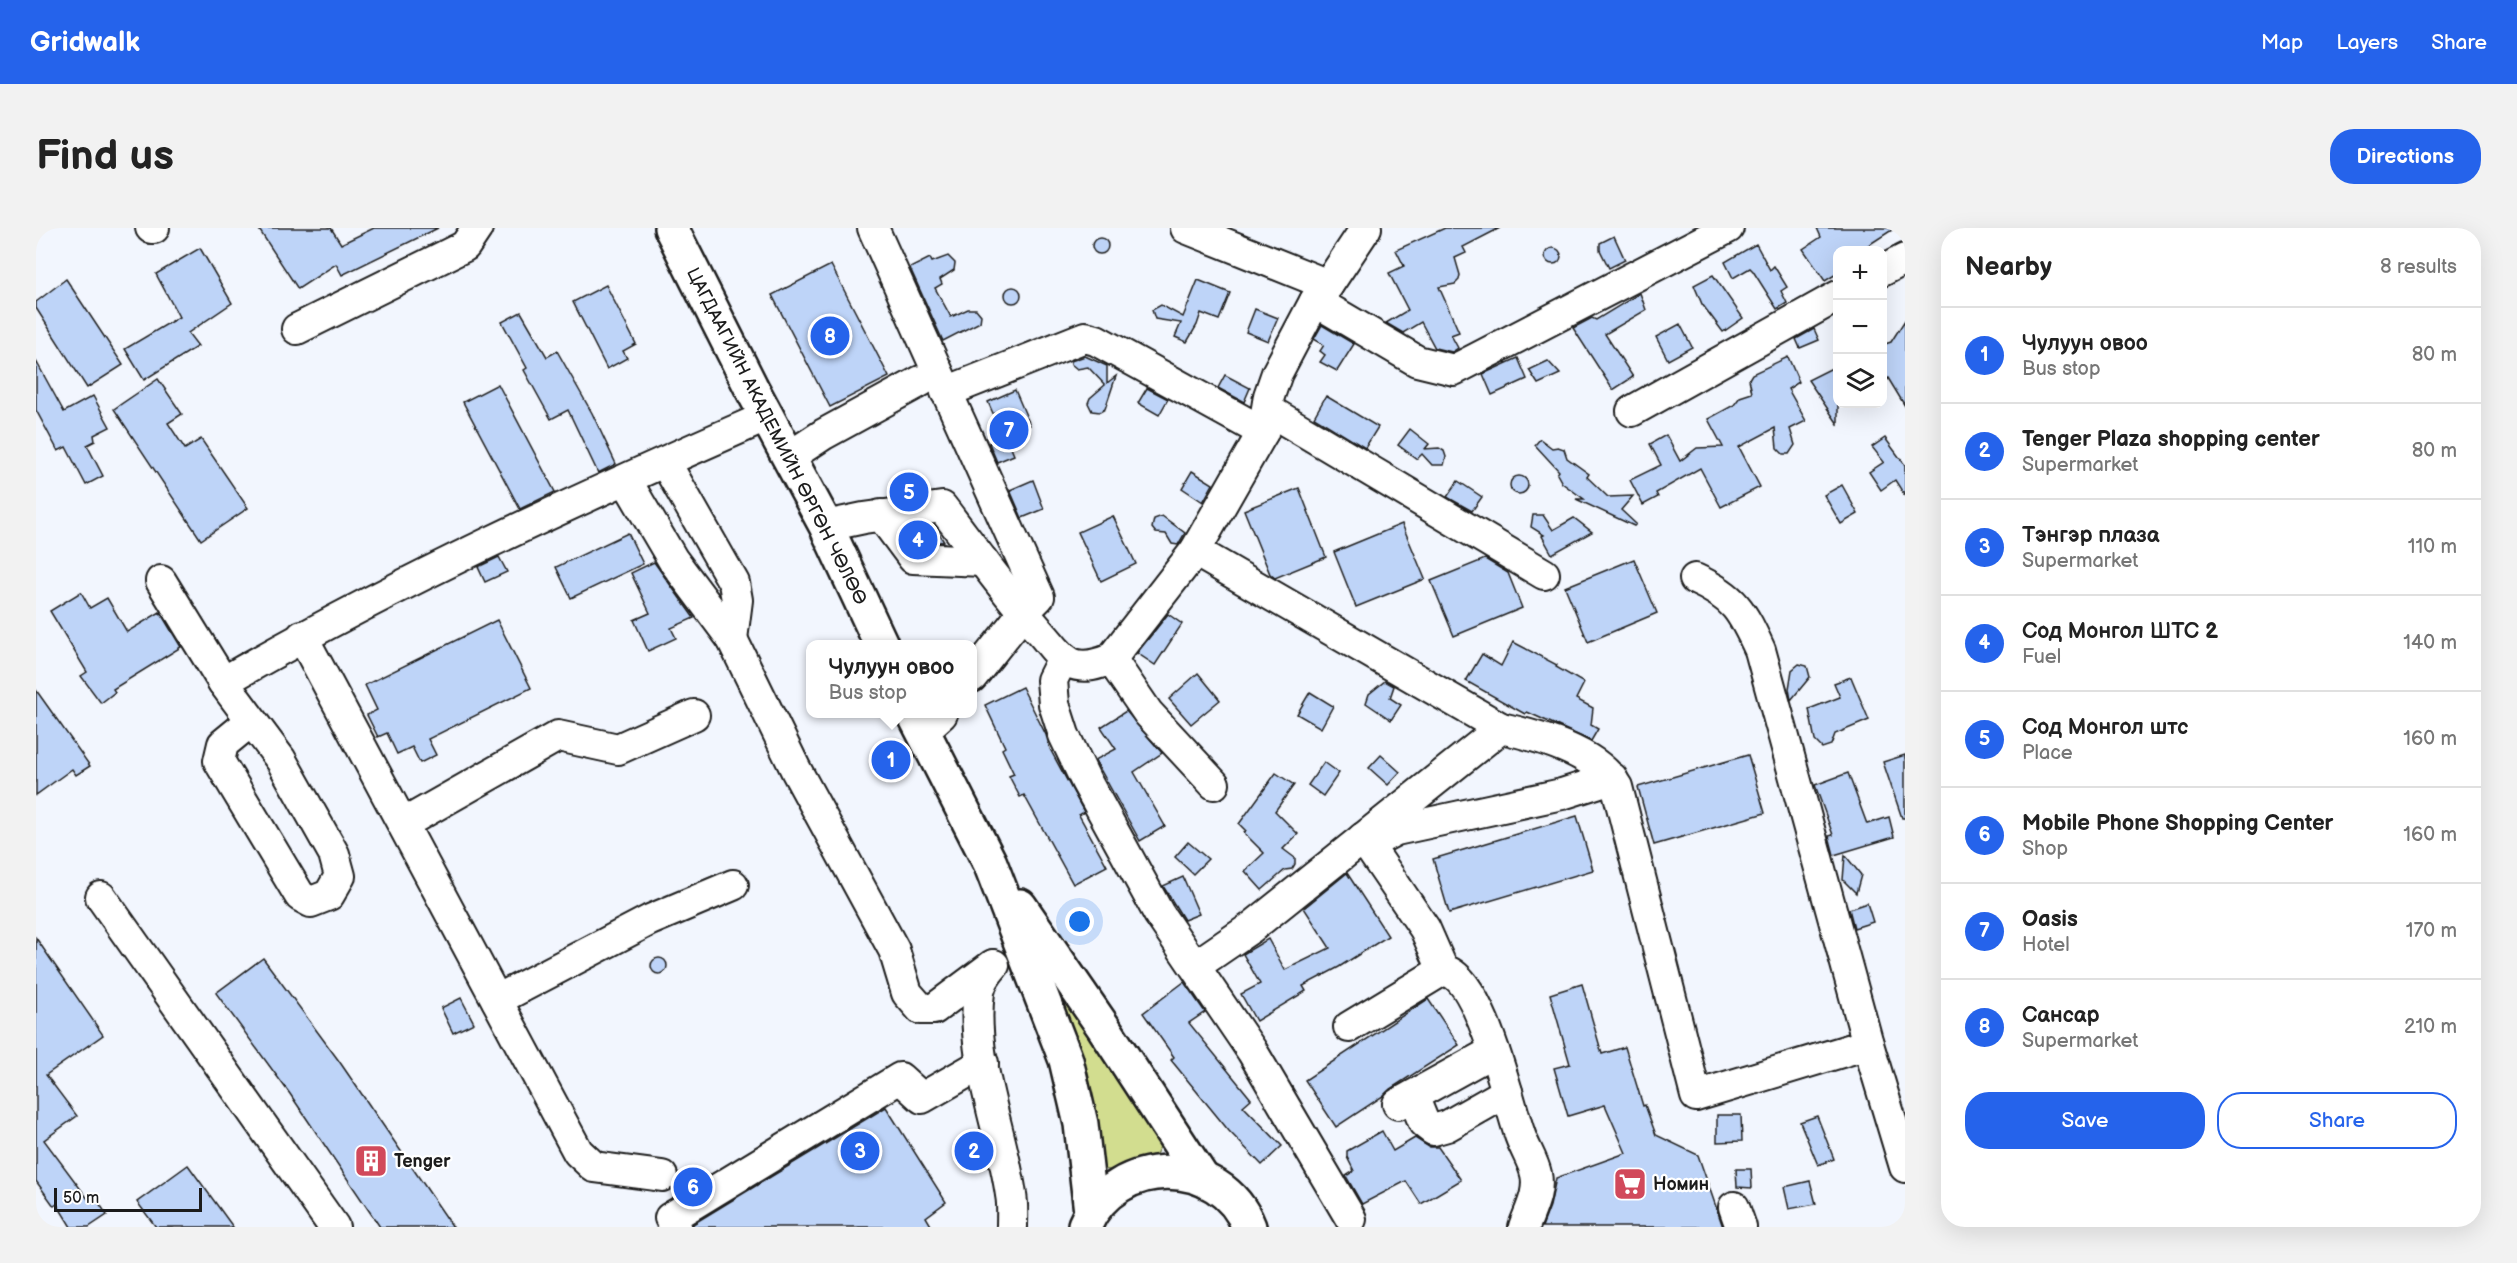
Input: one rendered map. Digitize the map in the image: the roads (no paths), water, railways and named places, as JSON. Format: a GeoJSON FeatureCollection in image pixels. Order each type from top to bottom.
{"type":"FeatureCollection","features":[{"type":"Feature","properties":{"kind":"highway","name":"ЦАГДААГИЙН АКАДЕМИЙН ӨРГӨН ЧӨЛӨӨ"},"geometry":{"type":"LineString","coordinates":[[671,228],[826,526],[879,640]]}},
{"type":"Feature","properties":{"kind":"highway"},"geometry":{"type":"LineString","coordinates":[[926,719],[990,863],[1066,1060],[1082,1124],[1087,1219]]}},
{"type":"Feature","properties":{"kind":"highway"},"geometry":{"type":"LineString","coordinates":[[990,863],[1104,1028],[1202,1178]]}},
{"type":"Feature","properties":{"kind":"highway"},"geometry":{"type":"LineString","coordinates":[[1087,1219],[1112,1189],[1141,1175],[1172,1171],[1202,1178],[1229,1196],[1249,1227]]}},
{"type":"Feature","properties":{"kind":"street"},"geometry":{"type":"LineString","coordinates":[[297,329],[465,246],[477,228]]}},
{"type":"Feature","properties":{"kind":"street"},"geometry":{"type":"LineString","coordinates":[[873,228],[933,386],[1039,597],[1023,613],[977,671]]}},
{"type":"Feature","properties":{"kind":"street"},"geometry":{"type":"LineString","coordinates":[[1186,228],[1321,293],[1418,361],[1454,370],[1728,228]]}},
{"type":"Feature","properties":{"kind":"street"},"geometry":{"type":"LineString","coordinates":[[826,526],[881,515],[942,507],[1023,613],[1063,658],[1084,666],[1100,664],[1111,659],[1195,551],[1265,421],[1269,396],[1277,373],[1321,293],[1366,228]]}},
{"type":"Feature","properties":{"kind":"street"},"geometry":{"type":"LineString","coordinates":[[1887,268],[1905,259]]}},
{"type":"Feature","properties":{"kind":"street"},"geometry":{"type":"LineString","coordinates":[[1632,411],[1833,299]]}},
{"type":"Feature","properties":{"kind":"street"},"geometry":{"type":"LineString","coordinates":[[789,457],[824,434],[933,386],[1085,337],[1096,340],[1265,421],[1544,574]]}},
{"type":"Feature","properties":{"kind":"street"},"geometry":{"type":"LineString","coordinates":[[223,682],[302,636],[515,531],[768,416]]}},
{"type":"Feature","properties":{"kind":"street"},"geometry":{"type":"LineString","coordinates":[[665,462],[734,583],[737,600],[732,639]]}},
{"type":"Feature","properties":{"kind":"street"},"geometry":{"type":"LineString","coordinates":[[626,480],[673,560],[732,639],[796,770],[894,950],[907,993],[921,1009],[934,1009],[1020,944]]}},
{"type":"Feature","properties":{"kind":"street"},"geometry":{"type":"LineString","coordinates":[[881,515],[913,558],[983,561]]}},
{"type":"Feature","properties":{"kind":"street"},"geometry":{"type":"LineString","coordinates":[[1195,551],[1501,728],[1549,741],[1598,765],[1612,778],[1617,787],[1696,1096],[1868,1044]]}},
{"type":"Feature","properties":{"kind":"street"},"geometry":{"type":"LineString","coordinates":[[1695,579],[1720,591],[1745,616],[1760,650],[1868,1044],[1905,1167]]}},
{"type":"Feature","properties":{"kind":"street"},"geometry":{"type":"LineString","coordinates":[[161,581],[223,682],[280,760],[334,854],[340,876],[329,895],[311,902],[300,896],[219,761],[223,744],[251,721]]}},
{"type":"Feature","properties":{"kind":"street"},"geometry":{"type":"LineString","coordinates":[[302,636],[578,1152],[594,1167],[662,1176]]}},
{"type":"Feature","properties":{"kind":"street"},"geometry":{"type":"LineString","coordinates":[[1063,658],[1052,680],[1052,687],[1064,735],[1086,781],[1159,915],[1252,1052],[1351,1220]]}},
{"type":"Feature","properties":{"kind":"street"},"geometry":{"type":"LineString","coordinates":[[1111,659],[1148,713],[1214,784]]}},
{"type":"Feature","properties":{"kind":"street"},"geometry":{"type":"LineString","coordinates":[[403,824],[558,736],[618,749],[694,715]]}},
{"type":"Feature","properties":{"kind":"street"},"geometry":{"type":"LineString","coordinates":[[1195,966],[1252,927],[1366,842],[1501,728]]}},
{"type":"Feature","properties":{"kind":"street"},"geometry":{"type":"LineString","coordinates":[[1366,842],[1395,830],[1562,794],[1612,778]]}},
{"type":"Feature","properties":{"kind":"street"},"geometry":{"type":"LineString","coordinates":[[1366,842],[1425,929],[1443,970],[1456,976],[1473,1000],[1489,1032],[1520,1135],[1536,1174],[1538,1192],[1524,1227]]}},
{"type":"Feature","properties":{"kind":"street"},"geometry":{"type":"LineString","coordinates":[[497,1000],[650,920],[733,885]]}},
{"type":"Feature","properties":{"kind":"street"},"geometry":{"type":"LineString","coordinates":[[101,897],[334,1227]]}},
{"type":"Feature","properties":{"kind":"street"},"geometry":{"type":"LineString","coordinates":[[993,965],[984,977],[979,992],[978,1023],[983,1064],[1011,1197],[1012,1227]]}},
{"type":"Feature","properties":{"kind":"street"},"geometry":{"type":"LineString","coordinates":[[1349,1028],[1443,970]]}},
{"type":"Feature","properties":{"kind":"street"},"geometry":{"type":"LineString","coordinates":[[1494,1051],[1406,1100],[1424,1124],[1433,1130],[1447,1126],[1507,1092]]}},
{"type":"Feature","properties":{"kind":"street"},"geometry":{"type":"LineString","coordinates":[[676,1227],[670,1218],[900,1078],[922,1098],[983,1064]]}},
{"type":"Feature","properties":{"kind":"place","name":"Сансар"},"geometry":{"type":"Point","coordinates":[830,336]}},
{"type":"Feature","properties":{"kind":"place","name":"Oasis"},"geometry":{"type":"Point","coordinates":[1009,430]}},
{"type":"Feature","properties":{"kind":"place","name":"Сод Монгол штс"},"geometry":{"type":"Point","coordinates":[909,492]}},
{"type":"Feature","properties":{"kind":"place","name":"Сод Монгол ШТС 2"},"geometry":{"type":"Point","coordinates":[918,540]}},
{"type":"Feature","properties":{"kind":"place","name":"Чулуун овоо"},"geometry":{"type":"Point","coordinates":[891,760]}},
{"type":"Feature","properties":{"kind":"place","name":"Тэнгэр плаза"},"geometry":{"type":"Point","coordinates":[860,1151]}},
{"type":"Feature","properties":{"kind":"place","name":"Tenger Plaza shopping center"},"geometry":{"type":"Point","coordinates":[974,1151]}},
{"type":"Feature","properties":{"kind":"place","name":"Tenger"},"geometry":{"type":"Point","coordinates":[371,1161]}},
{"type":"Feature","properties":{"kind":"place","name":"Номин"},"geometry":{"type":"Point","coordinates":[1630,1184]}},
{"type":"Feature","properties":{"kind":"place","name":"Mobile Phone Shopping Center"},"geometry":{"type":"Point","coordinates":[693,1187]}}]}
